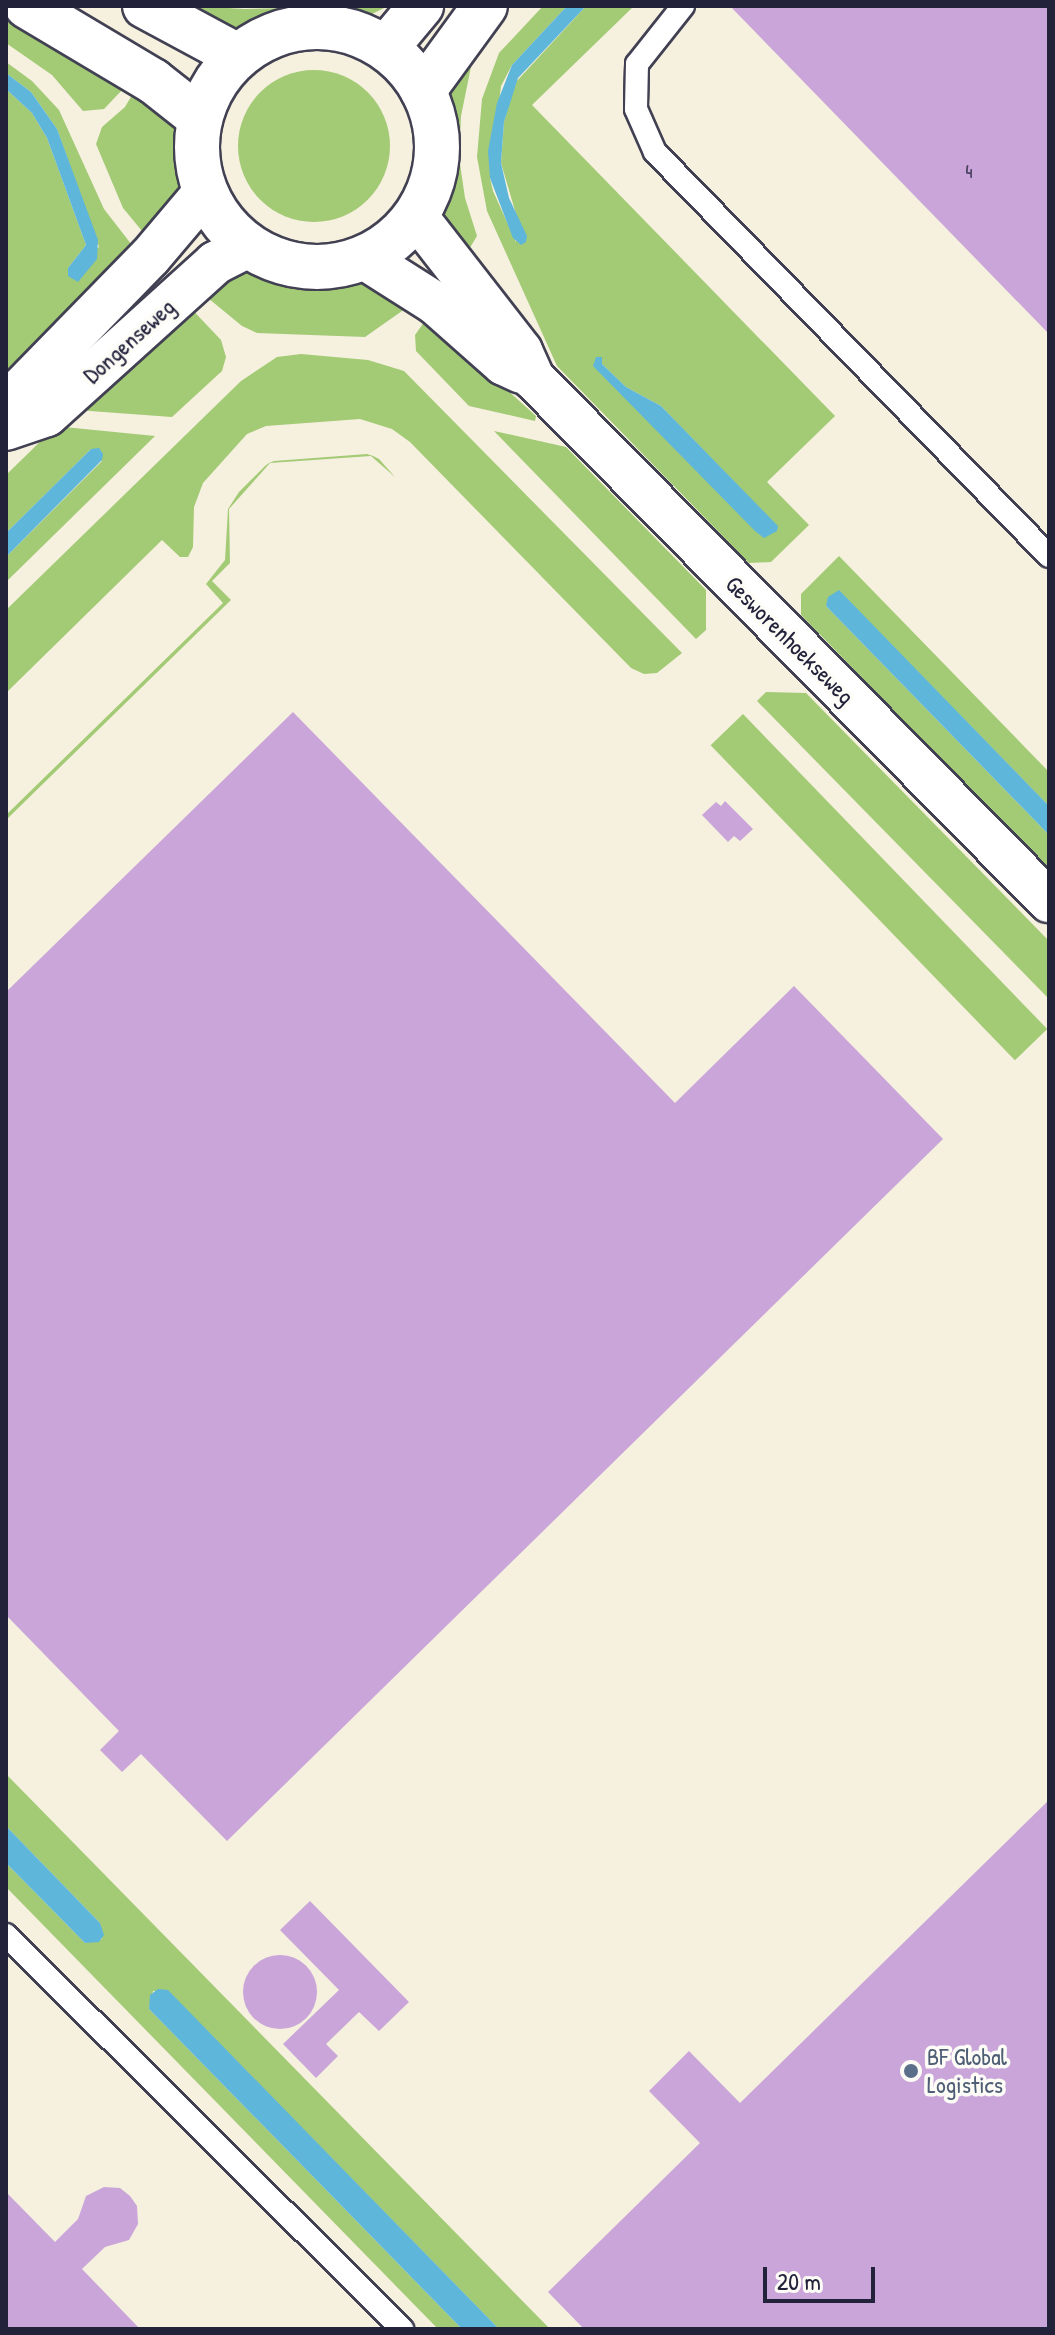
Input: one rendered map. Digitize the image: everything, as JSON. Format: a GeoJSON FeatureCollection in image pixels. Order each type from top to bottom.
{"type":"FeatureCollection","features":[{"type":"Feature","properties":{"kind":"street"},"geometry":{"type":"LineString","coordinates":[[27,6],[153,81],[200,118]]}},
{"type":"Feature","properties":{"kind":"street"},"geometry":{"type":"LineString","coordinates":[[145,6],[201,39],[238,56]]}},
{"type":"Feature","properties":{"kind":"street"},"geometry":{"type":"LineString","coordinates":[[386,48],[421,6]]}},
{"type":"Feature","properties":{"kind":"street"},"geometry":{"type":"LineString","coordinates":[[423,91],[485,6]]}},
{"type":"Feature","properties":{"kind":"street"},"geometry":{"type":"LineString","coordinates":[[327,26],[358,33],[386,48],[408,67],[433,115],[435,168],[416,216],[401,233],[364,258],[317,267],[292,265],[248,246],[216,213],[205,192],[197,155],[200,118],[221,74],[238,56],[264,38],[294,28],[327,26]]}},
{"type":"Feature","properties":{"kind":"street","name":"Dongenseweg"},"geometry":{"type":"LineString","coordinates":[[6,421],[22,388],[161,246],[205,192]]}},
{"type":"Feature","properties":{"kind":"street","name":"Gesworenhoekseweg"},"geometry":{"type":"LineString","coordinates":[[416,216],[521,351],[533,378]]}},
{"type":"Feature","properties":{"kind":"street","name":"Dongenseweg"},"geometry":{"type":"LineString","coordinates":[[6,429],[47,415],[215,263],[248,246]]}},
{"type":"Feature","properties":{"kind":"street","name":"Gesworenhoekseweg"},"geometry":{"type":"LineString","coordinates":[[364,258],[435,303],[504,364],[533,378],[1049,901]]}},
{"type":"Feature","properties":{"kind":"lane"},"geometry":{"type":"LineString","coordinates":[[683,6],[637,64],[636,109],[655,152],[1049,556]]}},
{"type":"Feature","properties":{"kind":"lane"},"geometry":{"type":"LineString","coordinates":[[6,1935],[402,2329]]}},
{"type":"Feature","properties":{"kind":"green space"},"geometry":{"type":"Polygon","coordinates":[[[191,6],[245,9],[388,6],[360,20],[301,19],[233,34],[191,6]]]}},
{"type":"Feature","properties":{"kind":"green space"},"geometry":{"type":"Polygon","coordinates":[[[543,6],[567,6],[512,65],[501,86],[490,178],[516,242],[516,214],[501,163],[504,122],[515,83],[586,6],[634,6],[532,105],[835,416],[767,482],[809,525],[771,562],[749,563],[557,366],[487,211],[477,157],[482,99],[499,53],[543,6]],[[596,364],[777,531],[777,526],[661,406],[626,387],[602,364],[596,364]]]}},
{"type":"Feature","properties":{"kind":"green space"},"geometry":{"type":"Polygon","coordinates":[[[6,10],[124,81],[123,89],[104,109],[83,111],[52,75],[6,43],[6,10]]]}},
{"type":"Feature","properties":{"kind":"green space"},"geometry":{"type":"Polygon","coordinates":[[[474,52],[461,116],[459,157],[465,198],[477,236],[465,256],[432,212],[432,201],[442,148],[437,103],[474,52]]]}},
{"type":"Feature","properties":{"kind":"green space"},"geometry":{"type":"Polygon","coordinates":[[[6,62],[32,81],[59,110],[104,209],[135,249],[6,385],[6,89],[32,113],[47,138],[86,245],[68,268],[99,247],[57,129],[31,92],[6,73],[6,62]]]}},
{"type":"Feature","properties":{"kind":"green space"},"geometry":{"type":"Polygon","coordinates":[[[314,70],[343,75],[368,92],[385,117],[390,146],[385,175],[368,200],[343,217],[314,222],[285,217],[260,200],[243,175],[238,146],[243,117],[260,92],[285,75],[314,70]]]}},
{"type":"Feature","properties":{"kind":"green space"},"geometry":{"type":"Polygon","coordinates":[[[135,90],[183,131],[187,152],[182,192],[147,237],[123,208],[96,144],[102,127],[125,107],[135,90]]]}},
{"type":"Feature","properties":{"kind":"green space"},"geometry":{"type":"Polygon","coordinates":[[[255,263],[301,273],[353,272],[412,304],[365,337],[257,333],[242,326],[197,289],[255,263]]]}},
{"type":"Feature","properties":{"kind":"green space"},"geometry":{"type":"Polygon","coordinates":[[[184,301],[221,340],[226,357],[222,371],[172,417],[76,410],[184,301]]]}},
{"type":"Feature","properties":{"kind":"green space"},"geometry":{"type":"Polygon","coordinates":[[[427,318],[536,416],[535,421],[469,406],[416,351],[415,335],[427,318]]]}},
{"type":"Feature","properties":{"kind":"green space"},"geometry":{"type":"Polygon","coordinates":[[[301,354],[368,360],[404,371],[682,653],[657,673],[644,674],[631,668],[410,442],[392,429],[360,419],[266,426],[247,434],[203,483],[194,507],[193,547],[188,557],[180,557],[162,540],[6,693],[6,610],[241,381],[277,357],[301,354]]]}},
{"type":"Feature","properties":{"kind":"green space"},"geometry":{"type":"Polygon","coordinates":[[[64,427],[155,436],[6,582],[6,557],[102,461],[91,449],[6,533],[6,475],[48,434],[64,427]]]}},
{"type":"Feature","properties":{"kind":"green space"},"geometry":{"type":"Polygon","coordinates":[[[494,431],[566,447],[706,590],[706,630],[696,639],[494,431]]]}},
{"type":"Feature","properties":{"kind":"green space"},"geometry":{"type":"Polygon","coordinates":[[[367,454],[379,459],[395,477],[371,456],[270,463],[229,509],[230,563],[212,581],[231,600],[6,820],[6,815],[223,603],[206,584],[225,560],[228,509],[239,492],[265,466],[269,463],[274,461],[367,454]]]}},
{"type":"Feature","properties":{"kind":"green space"},"geometry":{"type":"Polygon","coordinates":[[[839,556],[1049,772],[1049,806],[839,591],[826,606],[1049,835],[1049,870],[801,615],[801,594],[839,556]]]}},
{"type":"Feature","properties":{"kind":"green space"},"geometry":{"type":"Polygon","coordinates":[[[766,692],[806,693],[1049,941],[1049,999],[757,701],[766,692]]]}},
{"type":"Feature","properties":{"kind":"green space"},"geometry":{"type":"Polygon","coordinates":[[[743,714],[1047,1029],[1015,1060],[711,745],[743,714]]]}},
{"type":"Feature","properties":{"kind":"green space"},"geometry":{"type":"Polygon","coordinates":[[[6,1774],[550,2329],[499,2329],[168,1991],[153,1991],[149,2009],[462,2329],[438,2329],[6,1887],[6,1863],[85,1943],[102,1939],[100,1923],[6,1826],[6,1774]]]}},
{"type":"Feature","properties":{"kind":"water"},"geometry":{"type":"Polygon","coordinates":[[[567,6],[586,6],[518,78],[504,122],[501,163],[509,198],[527,236],[526,242],[521,245],[513,238],[490,178],[488,151],[497,103],[512,65],[567,6]]]}},
{"type":"Feature","properties":{"kind":"water"},"geometry":{"type":"Polygon","coordinates":[[[6,73],[31,92],[57,129],[98,240],[97,259],[78,282],[68,276],[68,268],[86,245],[47,138],[32,113],[6,89],[6,73]]]}},
{"type":"Feature","properties":{"kind":"water"},"geometry":{"type":"Polygon","coordinates":[[[596,357],[602,357],[602,364],[626,387],[661,406],[778,526],[777,531],[764,538],[755,531],[593,366],[596,357]]]}},
{"type":"Feature","properties":{"kind":"water"},"geometry":{"type":"Polygon","coordinates":[[[99,448],[103,454],[102,460],[6,557],[6,533],[91,449],[99,448]]]}},
{"type":"Feature","properties":{"kind":"water"},"geometry":{"type":"Polygon","coordinates":[[[839,590],[1049,806],[1049,835],[826,606],[828,597],[839,590]]]}},
{"type":"Feature","properties":{"kind":"water"},"geometry":{"type":"Polygon","coordinates":[[[6,1826],[100,1923],[104,1935],[99,1942],[85,1943],[6,1863],[6,1826]]]}},
{"type":"Feature","properties":{"kind":"water"},"geometry":{"type":"Polygon","coordinates":[[[158,1989],[168,1990],[499,2329],[462,2329],[149,2009],[150,1995],[158,1989]]]}},
{"type":"Feature","properties":{"kind":"building"},"geometry":{"type":"Polygon","coordinates":[[[730,6],[1049,6],[1049,334],[730,6]]]}},
{"type":"Feature","properties":{"kind":"building"},"geometry":{"type":"Polygon","coordinates":[[[293,712],[675,1103],[794,986],[943,1139],[227,1841],[141,1754],[122,1772],[100,1750],[119,1731],[6,1615],[6,992],[293,712]]]}},
{"type":"Feature","properties":{"kind":"building"},"geometry":{"type":"Polygon","coordinates":[[[725,801],[753,829],[740,841],[734,836],[728,842],[702,815],[716,802],[721,806],[725,801]]]}},
{"type":"Feature","properties":{"kind":"building","name":"BF Global Logistics"},"geometry":{"type":"Polygon","coordinates":[[[1049,1800],[1049,2329],[584,2329],[548,2292],[700,2143],[649,2091],[689,2051],[740,2103],[1049,1800]]]}},
{"type":"Feature","properties":{"kind":"building"},"geometry":{"type":"Polygon","coordinates":[[[310,1901],[409,2002],[379,2031],[359,2012],[326,2044],[338,2056],[316,2078],[283,2044],[339,1990],[280,1930],[310,1901]]]}},
{"type":"Feature","properties":{"kind":"building"},"geometry":{"type":"Polygon","coordinates":[[[280,1955],[294,1958],[306,1966],[314,1978],[317,1992],[314,2006],[306,2018],[294,2026],[280,2029],[266,2026],[254,2018],[246,2006],[243,1992],[246,1978],[254,1966],[266,1958],[280,1955]]]}},
{"type":"Feature","properties":{"kind":"building"},"geometry":{"type":"Polygon","coordinates":[[[104,2187],[120,2188],[130,2196],[137,2206],[138,2224],[129,2240],[105,2247],[82,2269],[140,2329],[6,2329],[6,2192],[55,2242],[78,2219],[86,2196],[104,2187]]]}},
{"type":"Feature","properties":{"kind":"place","name":"BF Global Logistics"},"geometry":{"type":"Point","coordinates":[911,2071]}}]}
